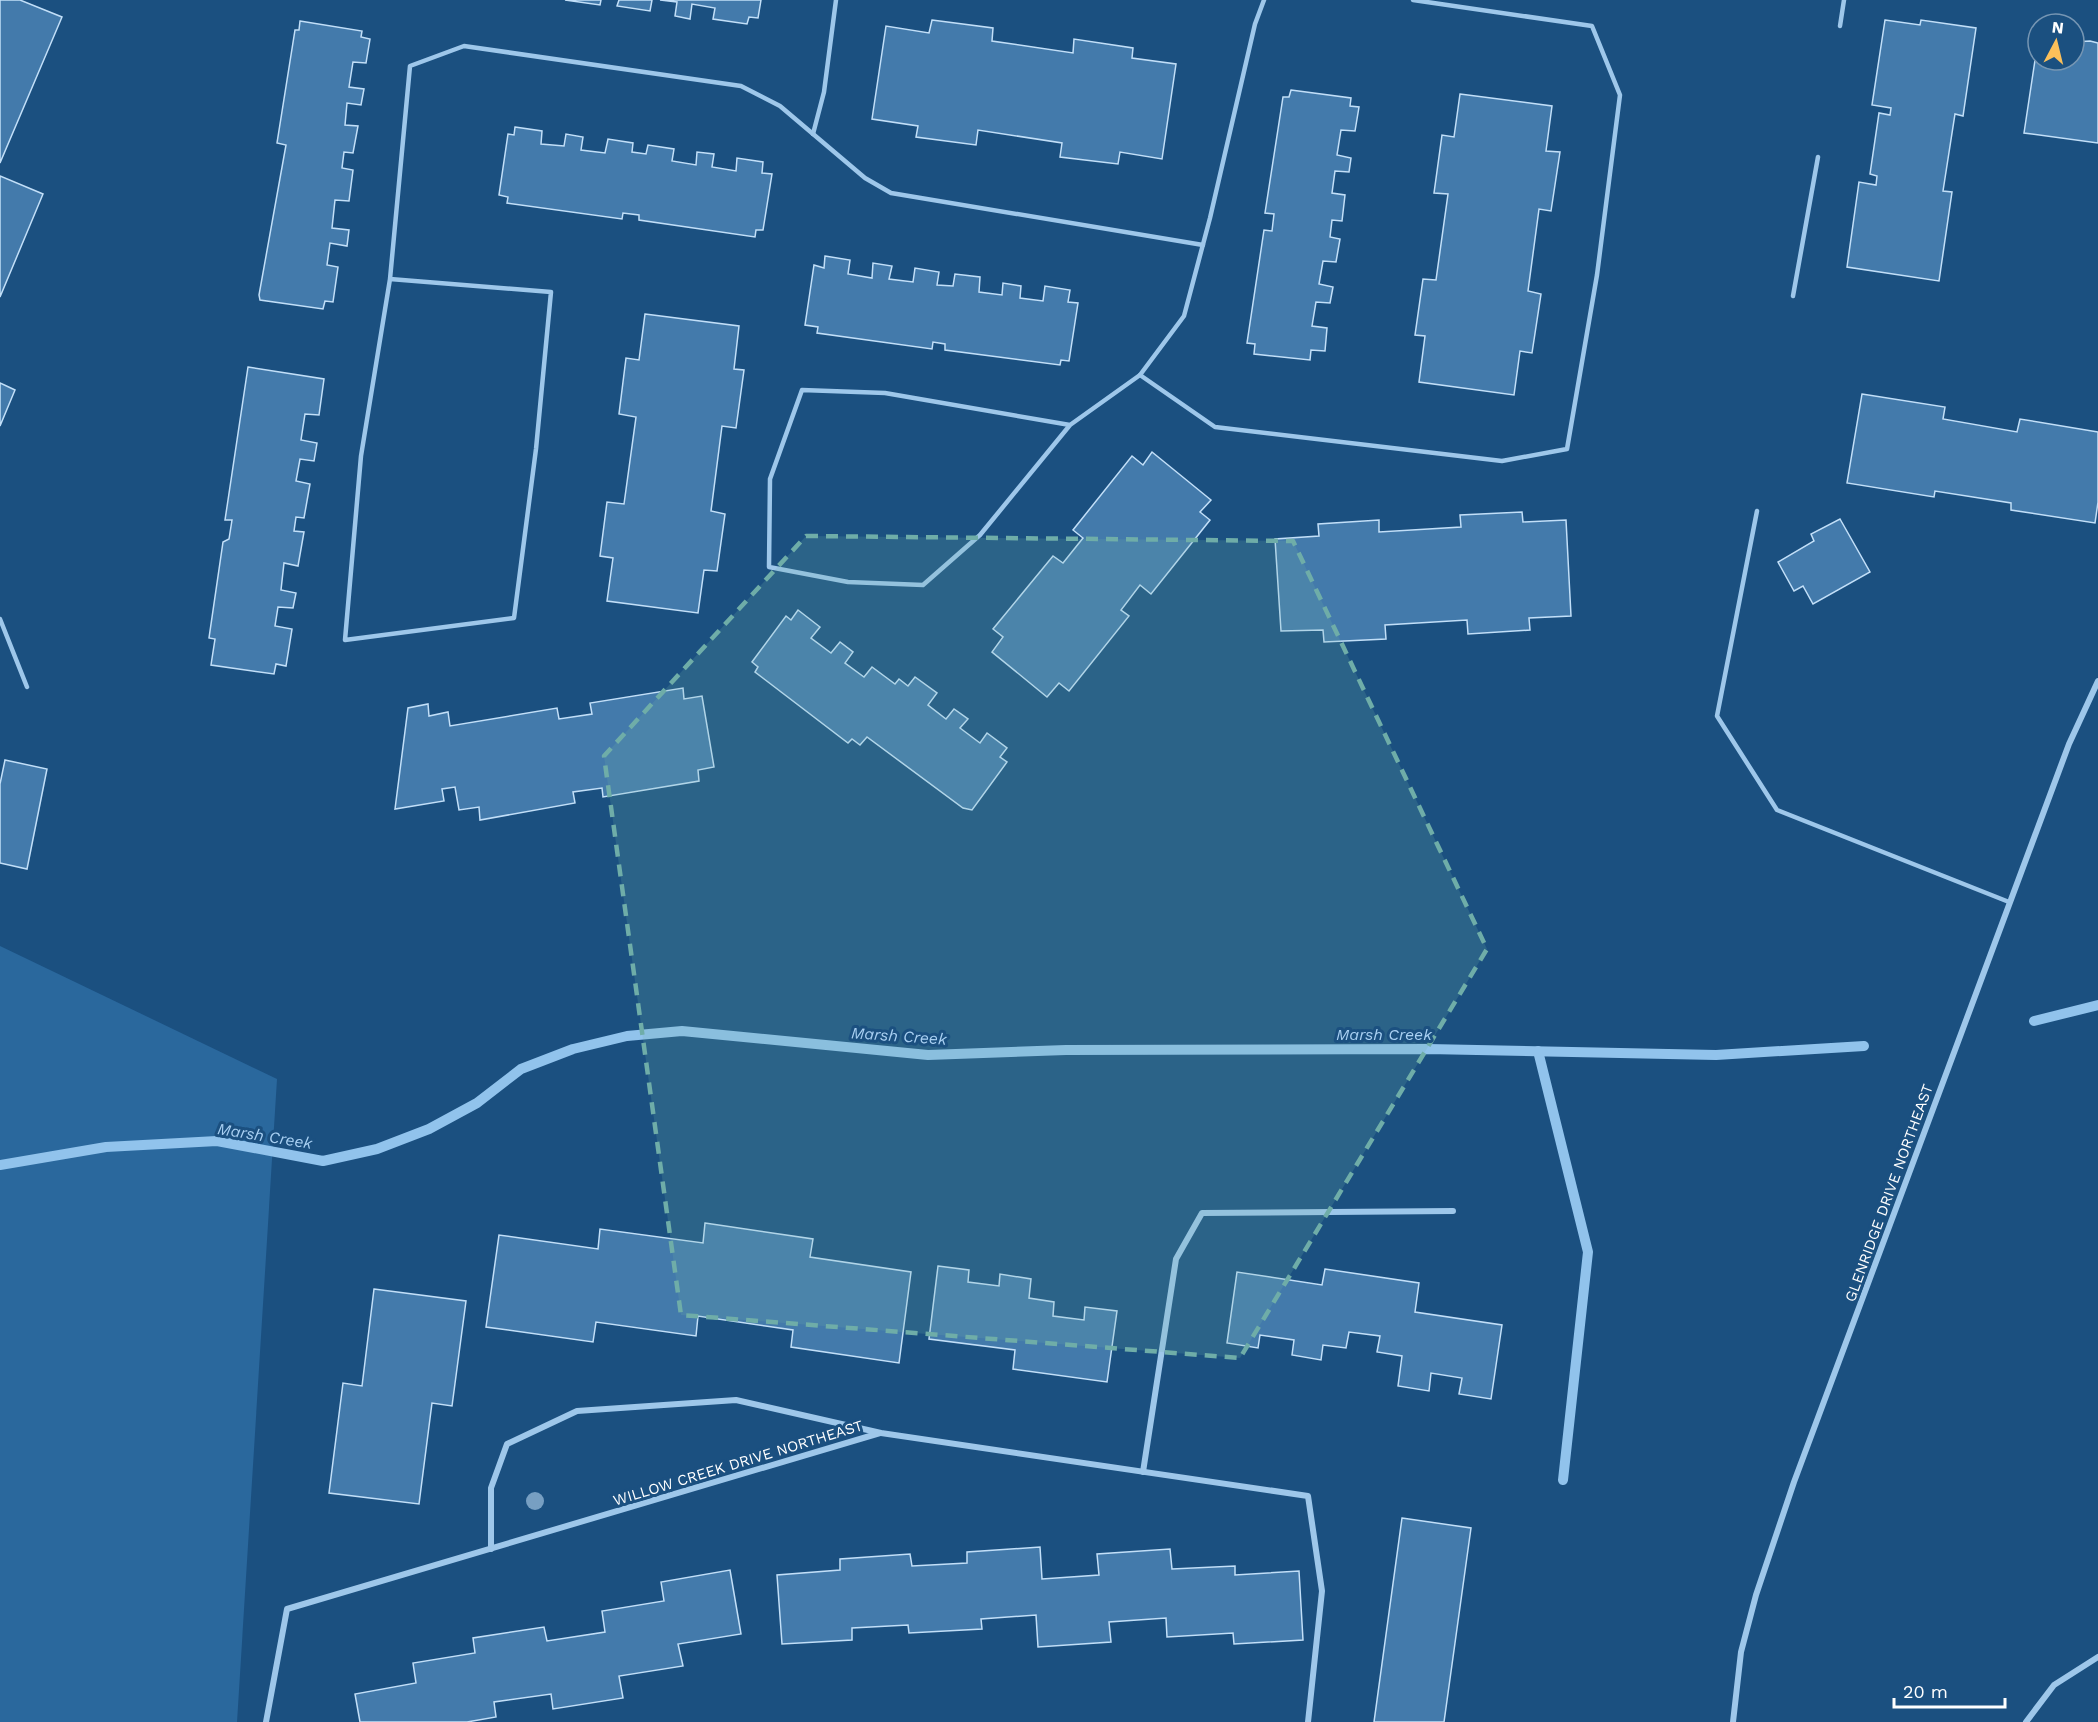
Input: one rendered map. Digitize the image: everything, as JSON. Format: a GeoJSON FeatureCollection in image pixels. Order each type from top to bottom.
{"type":"FeatureCollection","features":[{"type":"Feature","properties":{"kind":"street","name":"GLENRIDGE DRIVE NORTHEAST"},"geometry":{"type":"LineString","coordinates":[[1733,1722],[1741,1652],[1756,1595],[1794,1482],[2009,902],[2069,744],[2098,681]]}},
{"type":"Feature","properties":{"kind":"street"},"geometry":{"type":"LineString","coordinates":[[1143,1472],[1176,1259],[1202,1213],[1453,1211]]}},
{"type":"Feature","properties":{"kind":"street"},"geometry":{"type":"LineString","coordinates":[[490,1549],[491,1488],[507,1444],[577,1412],[736,1400],[881,1433]]}},
{"type":"Feature","properties":{"kind":"street","name":"WILLOW CREEK DRIVE NORTHEAST"},"geometry":{"type":"LineString","coordinates":[[266,1722],[286,1609],[881,1433],[1308,1496],[1322,1592],[1308,1722]]}},
{"type":"Feature","properties":{"kind":"street"},"geometry":{"type":"LineString","coordinates":[[2026,1722],[2054,1685],[2098,1657]]}},
{"type":"Feature","properties":{"kind":"lane"},"geometry":{"type":"LineString","coordinates":[[813,134],[824,92],[836,0]]}},
{"type":"Feature","properties":{"kind":"lane"},"geometry":{"type":"LineString","coordinates":[[1070,425],[885,393],[802,390],[770,479],[769,567],[848,582],[923,585],[980,535],[1070,425],[1140,375],[1184,316],[1255,24],[1264,0]]}},
{"type":"Feature","properties":{"kind":"lane"},"geometry":{"type":"LineString","coordinates":[[1140,375],[1215,427],[1502,461],[1567,449],[1597,275],[1620,95],[1592,26],[1413,0]]}},
{"type":"Feature","properties":{"kind":"lane"},"geometry":{"type":"LineString","coordinates":[[1840,26],[1844,0]]}},
{"type":"Feature","properties":{"kind":"lane"},"geometry":{"type":"LineString","coordinates":[[390,279],[551,292],[536,449],[514,618],[345,640],[361,456],[390,279],[410,66],[464,46],[741,86],[780,106],[865,178],[891,193],[1203,245]]}},
{"type":"Feature","properties":{"kind":"lane"},"geometry":{"type":"LineString","coordinates":[[1793,296],[1818,158]]}},
{"type":"Feature","properties":{"kind":"lane"},"geometry":{"type":"LineString","coordinates":[[1757,511],[1717,716],[1777,810],[2009,902]]}},
{"type":"Feature","properties":{"kind":"lane"},"geometry":{"type":"LineString","coordinates":[[0,619],[27,687]]}},
{"type":"Feature","properties":{"kind":"highlighted area"},"geometry":{"type":"Polygon","coordinates":[[[806,536],[1293,541],[1487,949],[1240,1358],[681,1315],[604,756],[806,536]]]}},
{"type":"Feature","properties":{"kind":"shaded area"},"geometry":{"type":"Polygon","coordinates":[[[0,946],[277,1079],[237,1722],[0,1722],[0,946]]]}},
{"type":"Feature","properties":{"kind":"building"},"geometry":{"type":"Polygon","coordinates":[[[0,0],[20,0],[62,17],[0,163],[0,0]]]}},
{"type":"Feature","properties":{"kind":"building"},"geometry":{"type":"Polygon","coordinates":[[[565,0],[601,0],[600,5],[565,0]]]}},
{"type":"Feature","properties":{"kind":"building"},"geometry":{"type":"Polygon","coordinates":[[[619,0],[652,0],[650,11],[617,6],[619,0]]]}},
{"type":"Feature","properties":{"kind":"building"},"geometry":{"type":"Polygon","coordinates":[[[660,0],[761,0],[758,18],[749,17],[747,24],[713,19],[715,8],[692,4],[690,19],[675,16],[677,2],[660,0]]]}},
{"type":"Feature","properties":{"kind":"building"},"geometry":{"type":"Polygon","coordinates":[[[932,20],[993,28],[992,41],[1073,53],[1074,39],[1133,48],[1132,58],[1176,64],[1162,159],[1120,152],[1118,164],[1060,157],[1062,143],[978,130],[976,145],[916,137],[918,126],[872,119],[886,26],[929,33],[932,20]]]}},
{"type":"Feature","properties":{"kind":"building"},"geometry":{"type":"Polygon","coordinates":[[[1885,20],[1920,25],[1921,20],[1976,28],[1963,116],[1955,114],[1943,191],[1952,192],[1939,281],[1847,267],[1859,182],[1876,185],[1877,176],[1870,174],[1879,113],[1890,115],[1891,108],[1872,105],[1885,20]]]}},
{"type":"Feature","properties":{"kind":"building"},"geometry":{"type":"Polygon","coordinates":[[[300,21],[362,31],[361,37],[370,39],[366,63],[353,62],[349,87],[364,89],[361,105],[347,103],[345,125],[358,126],[353,153],[344,152],[342,168],[353,170],[349,201],[335,200],[332,228],[349,230],[347,246],[330,243],[327,265],[338,267],[333,302],[325,301],[323,309],[260,300],[259,295],[286,145],[277,143],[295,30],[299,30],[300,21]]]}},
{"type":"Feature","properties":{"kind":"building"},"geometry":{"type":"Polygon","coordinates":[[[2086,41],[2098,43],[2098,143],[2024,133],[2033,72],[2086,72],[2086,41]]]}},
{"type":"Feature","properties":{"kind":"building"},"geometry":{"type":"Polygon","coordinates":[[[1291,90],[1351,98],[1350,106],[1359,107],[1355,131],[1341,130],[1337,155],[1351,158],[1349,172],[1335,171],[1332,193],[1345,195],[1342,221],[1332,220],[1330,237],[1340,239],[1336,262],[1323,261],[1319,284],[1333,287],[1330,303],[1316,302],[1312,326],[1327,328],[1325,351],[1311,350],[1310,360],[1254,354],[1255,344],[1247,343],[1264,230],[1272,231],[1274,214],[1265,213],[1283,97],[1289,97],[1291,90]]]}},
{"type":"Feature","properties":{"kind":"building"},"geometry":{"type":"Polygon","coordinates":[[[1460,94],[1552,106],[1546,151],[1560,152],[1551,211],[1539,209],[1528,291],[1541,294],[1532,353],[1520,351],[1514,395],[1419,382],[1425,336],[1415,335],[1423,279],[1436,280],[1448,194],[1434,193],[1442,135],[1454,137],[1460,94]]]}},
{"type":"Feature","properties":{"kind":"building"},"geometry":{"type":"Polygon","coordinates":[[[515,127],[542,131],[541,144],[564,146],[566,134],[583,137],[581,150],[605,153],[608,139],[633,143],[632,152],[646,154],[648,145],[674,149],[672,161],[696,165],[697,152],[714,154],[712,167],[736,171],[737,158],[763,162],[762,173],[772,174],[763,230],[756,230],[755,237],[639,220],[639,215],[623,213],[622,219],[507,203],[508,197],[499,195],[508,134],[514,135],[515,127]]]}},
{"type":"Feature","properties":{"kind":"building"},"geometry":{"type":"Polygon","coordinates":[[[0,176],[43,194],[0,297],[0,176]]]}},
{"type":"Feature","properties":{"kind":"building"},"geometry":{"type":"Polygon","coordinates":[[[825,256],[850,260],[848,274],[872,278],[873,263],[892,266],[889,279],[913,282],[915,268],[939,272],[937,285],[953,286],[955,274],[980,277],[979,292],[1002,295],[1003,283],[1021,286],[1020,298],[1043,301],[1045,286],[1070,290],[1068,302],[1078,303],[1069,361],[1061,360],[1060,365],[945,350],[945,344],[933,342],[932,349],[817,333],[818,327],[805,325],[814,265],[824,268],[825,256]]]}},
{"type":"Feature","properties":{"kind":"building"},"geometry":{"type":"Polygon","coordinates":[[[645,314],[739,326],[734,369],[744,370],[736,428],[722,426],[711,511],[725,514],[717,571],[704,570],[698,613],[607,601],[613,558],[600,556],[607,502],[624,504],[636,417],[619,414],[626,358],[639,360],[645,314]]]}},
{"type":"Feature","properties":{"kind":"building"},"geometry":{"type":"Polygon","coordinates":[[[248,367],[324,379],[319,415],[305,414],[301,440],[317,443],[314,461],[300,459],[296,481],[310,484],[304,518],[296,517],[294,531],[304,532],[298,566],[284,563],[281,590],[296,593],[293,608],[278,607],[275,626],[292,629],[286,666],[276,664],[274,674],[211,665],[215,639],[209,638],[223,542],[229,539],[232,520],[225,520],[248,367]]]}},
{"type":"Feature","properties":{"kind":"building"},"geometry":{"type":"Polygon","coordinates":[[[0,383],[15,390],[0,426],[0,383]]]}},
{"type":"Feature","properties":{"kind":"building"},"geometry":{"type":"Polygon","coordinates":[[[1862,394],[1945,407],[1943,419],[2017,432],[2020,419],[2098,432],[2098,502],[2095,523],[2011,510],[2011,503],[1935,491],[1934,497],[1847,483],[1862,394]]]}},
{"type":"Feature","properties":{"kind":"building"},"geometry":{"type":"Polygon","coordinates":[[[1152,452],[1211,500],[1200,512],[1210,520],[1151,594],[1140,585],[1121,610],[1129,616],[1069,691],[1059,683],[1047,697],[992,652],[1003,637],[993,629],[1053,556],[1063,563],[1083,538],[1073,530],[1132,456],[1143,465],[1152,452]]]}},
{"type":"Feature","properties":{"kind":"building"},"geometry":{"type":"Polygon","coordinates":[[[1522,512],[1523,522],[1566,520],[1571,616],[1529,618],[1530,630],[1468,634],[1467,620],[1385,625],[1386,639],[1324,642],[1323,630],[1281,631],[1275,539],[1319,536],[1318,524],[1379,520],[1379,532],[1461,527],[1460,515],[1522,512]]]}},
{"type":"Feature","properties":{"kind":"building"},"geometry":{"type":"Polygon","coordinates":[[[1840,519],[1870,572],[1813,604],[1803,586],[1794,591],[1778,562],[1814,541],[1811,534],[1840,519]]]}},
{"type":"Feature","properties":{"kind":"building"},"geometry":{"type":"Polygon","coordinates":[[[798,610],[820,627],[811,638],[831,653],[840,642],[853,652],[845,663],[864,677],[872,667],[895,684],[899,679],[908,686],[915,677],[937,693],[928,705],[946,719],[954,709],[968,719],[960,728],[980,743],[987,733],[1007,748],[1000,757],[1007,762],[972,810],[963,808],[867,737],[860,745],[852,739],[848,743],[755,672],[758,667],[752,662],[786,616],[791,620],[798,610]]]}},
{"type":"Feature","properties":{"kind":"building"},"geometry":{"type":"Polygon","coordinates":[[[683,688],[684,699],[702,696],[714,767],[698,770],[699,781],[603,797],[602,788],[573,792],[575,803],[480,820],[479,807],[459,810],[455,787],[442,789],[444,801],[395,809],[408,708],[428,704],[429,716],[448,712],[450,726],[557,708],[559,719],[592,714],[590,703],[683,688]]]}},
{"type":"Feature","properties":{"kind":"building"},"geometry":{"type":"Polygon","coordinates":[[[5,760],[47,769],[27,869],[0,863],[0,784],[5,760]]]}},
{"type":"Feature","properties":{"kind":"building"},"geometry":{"type":"Polygon","coordinates":[[[705,1223],[813,1239],[810,1257],[911,1272],[899,1363],[791,1347],[793,1330],[698,1316],[696,1336],[596,1322],[593,1342],[486,1327],[499,1235],[598,1249],[600,1229],[703,1243],[705,1223]]]}},
{"type":"Feature","properties":{"kind":"building"},"geometry":{"type":"Polygon","coordinates":[[[938,1266],[969,1270],[968,1282],[999,1286],[1000,1274],[1031,1279],[1029,1298],[1054,1302],[1053,1316],[1084,1320],[1085,1307],[1117,1311],[1107,1382],[1013,1369],[1015,1350],[929,1339],[938,1266]]]}},
{"type":"Feature","properties":{"kind":"building"},"geometry":{"type":"Polygon","coordinates":[[[1325,1269],[1419,1283],[1415,1312],[1502,1325],[1491,1399],[1459,1394],[1462,1378],[1431,1373],[1429,1391],[1398,1386],[1402,1356],[1377,1352],[1380,1336],[1349,1332],[1346,1348],[1323,1345],[1321,1360],[1292,1355],[1294,1340],[1260,1335],[1258,1348],[1227,1343],[1237,1272],[1322,1285],[1325,1269]]]}},
{"type":"Feature","properties":{"kind":"building"},"geometry":{"type":"Polygon","coordinates":[[[374,1289],[466,1301],[452,1406],[432,1403],[419,1504],[329,1493],[343,1383],[362,1386],[374,1289]]]}},
{"type":"Feature","properties":{"kind":"building"},"geometry":{"type":"Polygon","coordinates":[[[1402,1518],[1471,1528],[1444,1722],[1374,1722],[1402,1518]]]}},
{"type":"Feature","properties":{"kind":"building"},"geometry":{"type":"Polygon","coordinates":[[[1040,1547],[1042,1579],[1099,1575],[1097,1554],[1170,1549],[1172,1569],[1235,1566],[1235,1575],[1299,1571],[1303,1640],[1234,1644],[1233,1633],[1167,1637],[1166,1618],[1109,1622],[1111,1642],[1038,1647],[1036,1615],[981,1619],[982,1629],[909,1633],[908,1625],[852,1628],[852,1640],[782,1644],[777,1575],[840,1570],[840,1559],[910,1554],[912,1566],[967,1563],[967,1552],[1040,1547]]]}},
{"type":"Feature","properties":{"kind":"building"},"geometry":{"type":"Polygon","coordinates":[[[730,1570],[741,1634],[678,1644],[683,1666],[619,1676],[623,1698],[553,1709],[551,1694],[494,1702],[496,1717],[467,1722],[360,1722],[355,1694],[416,1683],[413,1663],[475,1653],[473,1638],[544,1627],[547,1641],[605,1632],[602,1611],[664,1601],[661,1582],[730,1570]]]}},
{"type":"Feature","properties":{"kind":"waterway","name":"Marsh Creek"},"geometry":{"type":"LineString","coordinates":[[2034,1021],[2098,1005]]}},
{"type":"Feature","properties":{"kind":"waterway","name":"Marsh Creek"},"geometry":{"type":"LineString","coordinates":[[0,1165],[106,1147],[217,1141],[323,1161],[377,1149],[429,1129],[477,1103],[521,1069],[573,1049],[627,1036],[682,1031],[928,1055],[1066,1050],[1428,1049],[1716,1055],[1864,1046]]}},
{"type":"Feature","properties":{"kind":"waterway"},"geometry":{"type":"LineString","coordinates":[[1538,1051],[1588,1252],[1563,1480]]}}]}
